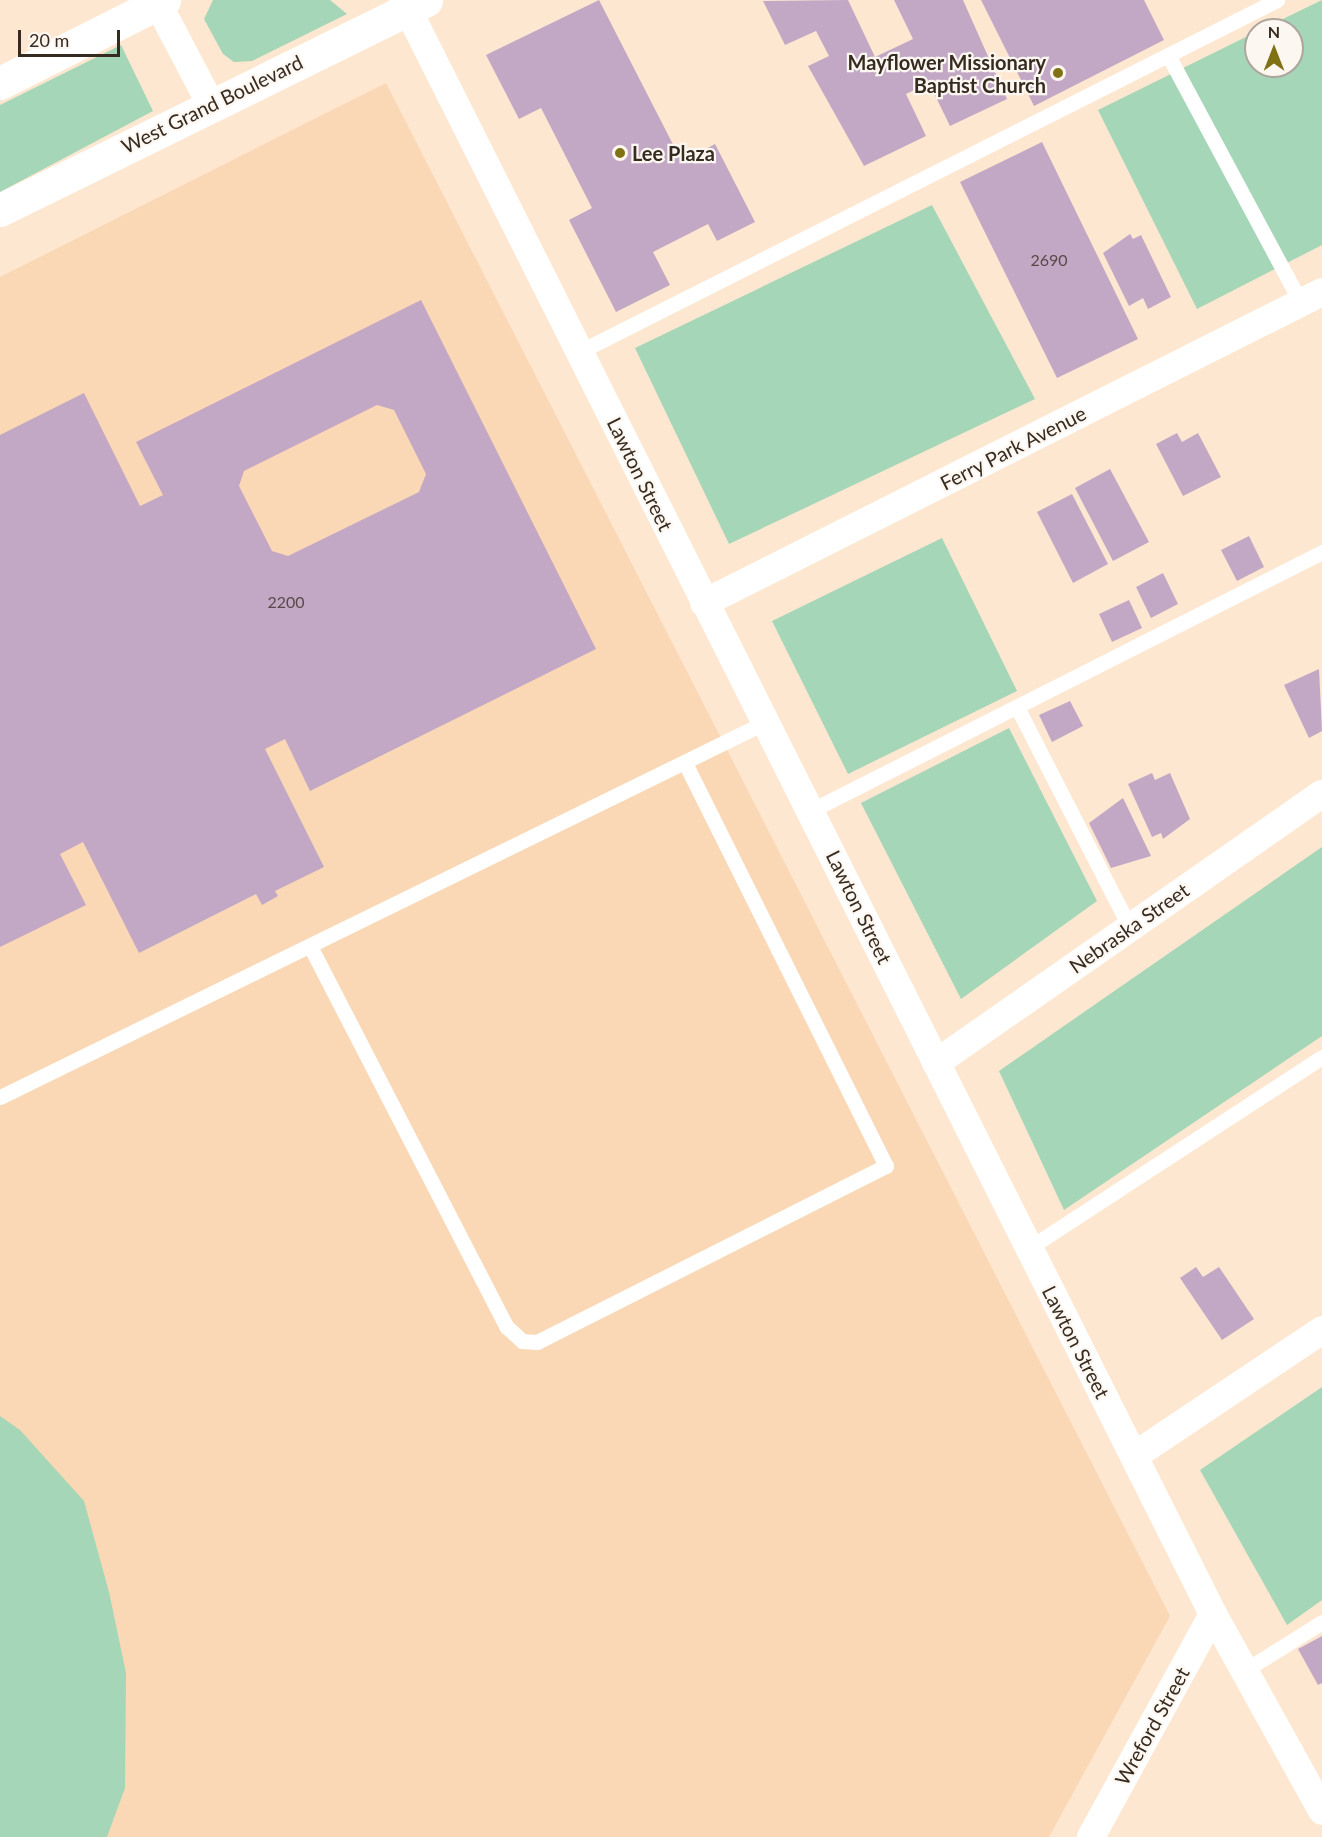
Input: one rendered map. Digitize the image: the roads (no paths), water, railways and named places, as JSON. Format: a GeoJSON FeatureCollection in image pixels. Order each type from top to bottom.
{"type":"FeatureCollection","features":[{"type":"Feature","properties":{"kind":"main road"},"geometry":{"type":"LineString","coordinates":[[0,83],[159,1]]}},
{"type":"Feature","properties":{"kind":"main road","name":"West Grand Boulevard"},"geometry":{"type":"LineString","coordinates":[[0,210],[412,3]]}},
{"type":"Feature","properties":{"kind":"street"},"geometry":{"type":"LineString","coordinates":[[159,1],[210,103]]}},
{"type":"Feature","properties":{"kind":"street","name":"Lawton Street"},"geometry":{"type":"LineString","coordinates":[[412,3],[579,352],[704,603],[768,721],[936,1063],[1242,1672],[1322,1811]]}},
{"type":"Feature","properties":{"kind":"street","name":"Ferry Park Avenue"},"geometry":{"type":"LineString","coordinates":[[704,603],[1312,298]]}},
{"type":"Feature","properties":{"kind":"street","name":"Nebraska Street"},"geometry":{"type":"LineString","coordinates":[[936,1063],[1322,794]]}},
{"type":"Feature","properties":{"kind":"street"},"geometry":{"type":"LineString","coordinates":[[1134,1456],[1322,1330]]}},
{"type":"Feature","properties":{"kind":"street","name":"Wreford Street"},"geometry":{"type":"LineString","coordinates":[[1091,1837],[1213,1614]]}},
{"type":"Feature","properties":{"kind":"lane"},"geometry":{"type":"LineString","coordinates":[[579,352],[1277,0]]}},
{"type":"Feature","properties":{"kind":"lane"},"geometry":{"type":"LineString","coordinates":[[1168,55],[1312,298]]}},
{"type":"Feature","properties":{"kind":"lane"},"geometry":{"type":"LineString","coordinates":[[812,810],[1322,552]]}},
{"type":"Feature","properties":{"kind":"lane"},"geometry":{"type":"LineString","coordinates":[[1017,707],[1130,928]]}},
{"type":"Feature","properties":{"kind":"lane"},"geometry":{"type":"LineString","coordinates":[[0,1097],[768,721]]}},
{"type":"Feature","properties":{"kind":"lane"},"geometry":{"type":"LineString","coordinates":[[310,946],[507,1327],[522,1341],[537,1342],[886,1166],[886,1157],[685,762]]}},
{"type":"Feature","properties":{"kind":"lane"},"geometry":{"type":"LineString","coordinates":[[1029,1248],[1322,1057]]}},
{"type":"Feature","properties":{"kind":"lane"},"geometry":{"type":"LineString","coordinates":[[1242,1672],[1322,1622]]}},
{"type":"Feature","properties":{"kind":"place","name":"Mayflower Missionary Baptist Church"},"geometry":{"type":"Point","coordinates":[1058,73]}},
{"type":"Feature","properties":{"kind":"place","name":"Lee Plaza"},"geometry":{"type":"Point","coordinates":[620,153]}}]}
